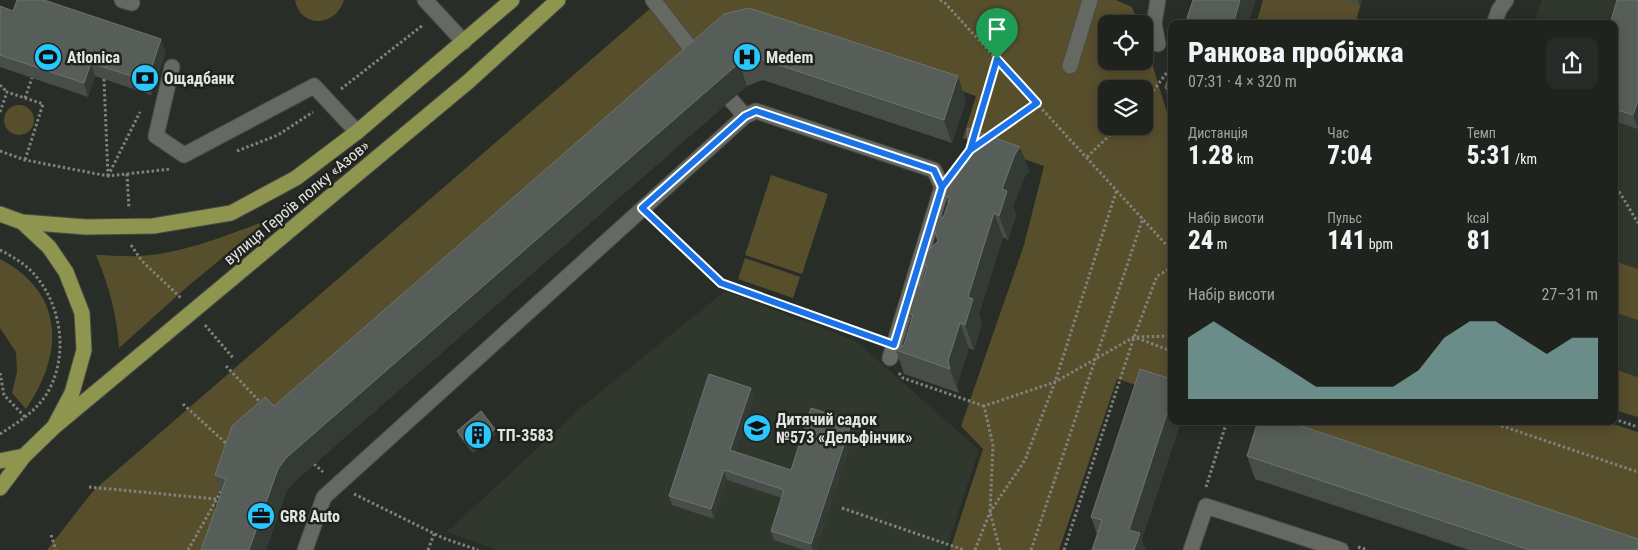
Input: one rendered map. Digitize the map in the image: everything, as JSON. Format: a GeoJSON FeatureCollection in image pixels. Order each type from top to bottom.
{"type":"FeatureCollection","features":[{"type":"Feature","properties":{"kind":"main road","name":"вулиця Героїв полку «Азов»"},"geometry":{"type":"LineString","coordinates":[[22,222],[86,227],[130,227],[153,226],[231,213],[296,178],[357,132],[512,0]]}},
{"type":"Feature","properties":{"kind":"main road","name":"вулиця Героїв полку «Азов»"},"geometry":{"type":"LineString","coordinates":[[54,427],[469,80],[558,0]]}},
{"type":"Feature","properties":{"kind":"main road"},"geometry":{"type":"LineString","coordinates":[[0,214],[22,222],[49,247],[66,272],[82,313],[84,350],[72,393],[54,427],[24,456],[0,488]]}},
{"type":"Feature","properties":{"kind":"main road"},"geometry":{"type":"LineString","coordinates":[[0,461],[24,456]]}},
{"type":"Feature","properties":{"kind":"lane"},"geometry":{"type":"LineString","coordinates":[[425,0],[464,42]]}},
{"type":"Feature","properties":{"kind":"lane"},"geometry":{"type":"LineString","coordinates":[[653,0],[703,63]]}},
{"type":"Feature","properties":{"kind":"lane"},"geometry":{"type":"LineString","coordinates":[[1070,66],[1090,0]]}},
{"type":"Feature","properties":{"kind":"lane"},"geometry":{"type":"LineString","coordinates":[[1158,0],[1154,23],[1158,44]]}},
{"type":"Feature","properties":{"kind":"lane"},"geometry":{"type":"LineString","coordinates":[[1496,20],[1499,10],[1506,0]]}},
{"type":"Feature","properties":{"kind":"lane"},"geometry":{"type":"LineString","coordinates":[[172,67],[156,136],[184,155],[314,86],[357,132]]}},
{"type":"Feature","properties":{"kind":"lane"},"geometry":{"type":"LineString","coordinates":[[731,100],[745,116]]}},
{"type":"Feature","properties":{"kind":"lane"},"geometry":{"type":"LineString","coordinates":[[305,550],[324,497],[336,485],[745,116],[756,111],[934,170],[942,187],[892,352]]}},
{"type":"Feature","properties":{"kind":"lane"},"geometry":{"type":"LineString","coordinates":[[1191,550],[1206,506],[1341,550]]}},
{"type":"Feature","properties":{"kind":"path"},"geometry":{"type":"LineString","coordinates":[[940,0],[946,2],[1168,247]]}},
{"type":"Feature","properties":{"kind":"path"},"geometry":{"type":"LineString","coordinates":[[313,111],[437,13]]}},
{"type":"Feature","properties":{"kind":"path"},"geometry":{"type":"LineString","coordinates":[[972,140],[997,59]]}},
{"type":"Feature","properties":{"kind":"path"},"geometry":{"type":"LineString","coordinates":[[1153,91],[1168,71]]}},
{"type":"Feature","properties":{"kind":"path"},"geometry":{"type":"LineString","coordinates":[[25,98],[32,78]]}},
{"type":"Feature","properties":{"kind":"path"},"geometry":{"type":"LineString","coordinates":[[104,79],[108,176],[141,110]]}},
{"type":"Feature","properties":{"kind":"path"},"geometry":{"type":"LineString","coordinates":[[0,85],[7,92],[44,104],[25,160]]}},
{"type":"Feature","properties":{"kind":"path"},"geometry":{"type":"LineString","coordinates":[[0,112],[7,92]]}},
{"type":"Feature","properties":{"kind":"path"},"geometry":{"type":"LineString","coordinates":[[985,139],[1037,103]]}},
{"type":"Feature","properties":{"kind":"path"},"geometry":{"type":"LineString","coordinates":[[1087,157],[1110,135]]}},
{"type":"Feature","properties":{"kind":"path"},"geometry":{"type":"LineString","coordinates":[[942,187],[970,150]]}},
{"type":"Feature","properties":{"kind":"path"},"geometry":{"type":"LineString","coordinates":[[127,174],[131,245],[142,261],[173,288],[234,359]]}},
{"type":"Feature","properties":{"kind":"path"},"geometry":{"type":"LineString","coordinates":[[975,550],[990,512],[1025,460],[1055,382],[1117,189]]}},
{"type":"Feature","properties":{"kind":"path"},"geometry":{"type":"LineString","coordinates":[[1618,190],[1638,223]]}},
{"type":"Feature","properties":{"kind":"path"},"geometry":{"type":"LineString","coordinates":[[642,208],[721,283],[892,352],[903,378],[984,406],[1055,382],[1134,337],[1168,336]]}},
{"type":"Feature","properties":{"kind":"path"},"geometry":{"type":"LineString","coordinates":[[1031,550],[1143,218]]}},
{"type":"Feature","properties":{"kind":"path"},"geometry":{"type":"LineString","coordinates":[[0,250],[16,258],[38,279],[54,306],[60,336],[58,366],[46,394],[26,418],[0,434]]}},
{"type":"Feature","properties":{"kind":"path"},"geometry":{"type":"LineString","coordinates":[[1064,550],[1134,337],[1157,276],[1168,270]]}},
{"type":"Feature","properties":{"kind":"path"},"geometry":{"type":"LineString","coordinates":[[1134,337],[1168,350]]}},
{"type":"Feature","properties":{"kind":"path"},"geometry":{"type":"LineString","coordinates":[[226,366],[267,410]]}},
{"type":"Feature","properties":{"kind":"path"},"geometry":{"type":"LineString","coordinates":[[0,373],[4,396],[26,418]]}},
{"type":"Feature","properties":{"kind":"path"},"geometry":{"type":"LineString","coordinates":[[183,404],[236,452]]}},
{"type":"Feature","properties":{"kind":"path"},"geometry":{"type":"LineString","coordinates":[[984,406],[993,445],[990,512],[1000,550]]}},
{"type":"Feature","properties":{"kind":"path"},"geometry":{"type":"LineString","coordinates":[[1618,420],[1638,427]]}},
{"type":"Feature","properties":{"kind":"path"},"geometry":{"type":"LineString","coordinates":[[1203,496],[1226,425]]}},
{"type":"Feature","properties":{"kind":"path"},"geometry":{"type":"LineString","coordinates":[[1499,425],[1638,472]]}},
{"type":"Feature","properties":{"kind":"path"},"geometry":{"type":"LineString","coordinates":[[188,550],[216,499],[222,494],[224,485]]}},
{"type":"Feature","properties":{"kind":"path"},"geometry":{"type":"LineString","coordinates":[[336,485],[434,534],[478,550]]}},
{"type":"Feature","properties":{"kind":"path"},"geometry":{"type":"LineString","coordinates":[[89,487],[216,499]]}},
{"type":"Feature","properties":{"kind":"path"},"geometry":{"type":"LineString","coordinates":[[842,508],[964,550]]}},
{"type":"Feature","properties":{"kind":"path"},"geometry":{"type":"LineString","coordinates":[[428,550],[434,534]]}},
{"type":"Feature","properties":{"kind":"path"},"geometry":{"type":"LineString","coordinates":[[51,535],[56,550]]}},
{"type":"Feature","properties":{"kind":"shaded area"},"geometry":{"type":"Polygon","coordinates":[[[295,0],[344,0],[340,9],[334,15],[326,20],[318,21],[304,16],[298,9],[295,0]]]}},
{"type":"Feature","properties":{"kind":"shaded area"},"geometry":{"type":"Polygon","coordinates":[[[660,0],[1116,0],[1132,7],[1135,15],[1098,15],[1098,70],[1153,70],[1153,67],[1168,116],[1168,395],[1117,379],[1059,550],[950,550],[983,449],[961,426],[1024,245],[1044,166],[963,138],[976,96],[755,21],[235,446],[214,509],[227,513],[214,550],[47,550],[93,491],[660,0]]]}},
{"type":"Feature","properties":{"kind":"shaded area"},"geometry":{"type":"Polygon","coordinates":[[[1263,0],[1362,0],[1358,20],[1257,20],[1263,0]]]}},
{"type":"Feature","properties":{"kind":"shaded area"},"geometry":{"type":"Polygon","coordinates":[[[1542,0],[1638,0],[1638,377],[1618,370],[1618,20],[1535,20],[1542,0]]]}},
{"type":"Feature","properties":{"kind":"shaded area"},"geometry":{"type":"Polygon","coordinates":[[[19,105],[25,106],[33,114],[33,126],[25,134],[19,135],[13,134],[5,126],[4,120],[5,114],[13,106],[19,105]]]}},
{"type":"Feature","properties":{"kind":"shaded area"},"geometry":{"type":"Polygon","coordinates":[[[771,175],[828,194],[802,274],[745,255],[771,175]]]}},
{"type":"Feature","properties":{"kind":"shaded area"},"geometry":{"type":"Polygon","coordinates":[[[268,220],[187,287],[119,348],[112,301],[96,255],[133,256],[171,252],[204,243],[268,220]]]}},
{"type":"Feature","properties":{"kind":"shaded area"},"geometry":{"type":"Polygon","coordinates":[[[745,258],[800,277],[793,298],[738,279],[745,258]]]}},
{"type":"Feature","properties":{"kind":"shaded area"},"geometry":{"type":"Polygon","coordinates":[[[0,259],[21,273],[37,289],[47,307],[52,326],[52,346],[47,367],[26,409],[12,393],[17,372],[16,352],[0,328],[0,259]]]}},
{"type":"Feature","properties":{"kind":"shaded area"},"geometry":{"type":"Polygon","coordinates":[[[1618,262],[1638,269],[1638,320],[1618,313],[1618,262]]]}},
{"type":"Feature","properties":{"kind":"shaded area","name":"Дитячий садок №573 «Дельфінчик»"},"geometry":{"type":"Polygon","coordinates":[[[725,291],[856,341],[979,450],[946,550],[499,550],[447,532],[583,406],[725,291]]]}},
{"type":"Feature","properties":{"kind":"shaded area"},"geometry":{"type":"Polygon","coordinates":[[[1618,370],[1638,377],[1638,417],[1618,411],[1618,370]]]}},
{"type":"Feature","properties":{"kind":"shaded area"},"geometry":{"type":"Polygon","coordinates":[[[1258,425],[1616,425],[1638,432],[1638,550],[1258,425]]]}},
{"type":"Feature","properties":{"kind":"building"},"geometry":{"type":"Polygon","coordinates":[[[17,0],[44,0],[161,39],[147,81],[91,63],[84,83],[0,55],[0,6],[13,11],[17,0]]]}},
{"type":"Feature","properties":{"kind":"building"},"geometry":{"type":"Polygon","coordinates":[[[1193,0],[1240,0],[1234,20],[1186,20],[1193,0]]]}},
{"type":"Feature","properties":{"kind":"building"},"geometry":{"type":"Polygon","coordinates":[[[1617,0],[1638,0],[1638,101],[1633,115],[1618,110],[1618,20],[1611,20],[1617,0]]]}},
{"type":"Feature","properties":{"kind":"building"},"geometry":{"type":"Polygon","coordinates":[[[749,8],[958,76],[944,120],[755,57],[739,63],[286,458],[278,469],[249,550],[201,550],[226,479],[215,475],[232,426],[265,397],[274,406],[724,14],[749,8]]]}},
{"type":"Feature","properties":{"kind":"building"},"geometry":{"type":"Polygon","coordinates":[[[1168,78],[1168,89],[1165,88],[1168,78]]]}},
{"type":"Feature","properties":{"kind":"building"},"geometry":{"type":"Polygon","coordinates":[[[967,128],[1020,147],[1015,154],[1002,189],[1007,191],[999,216],[994,213],[968,297],[973,299],[965,325],[960,323],[948,361],[950,369],[896,350],[904,345],[913,315],[908,313],[917,284],[921,286],[927,268],[924,259],[929,250],[938,241],[934,228],[938,215],[943,218],[950,198],[945,196],[952,173],[957,176],[968,141],[967,128]]]}},
{"type":"Feature","properties":{"kind":"building"},"geometry":{"type":"Polygon","coordinates":[[[1140,369],[1168,378],[1168,410],[1129,530],[1140,533],[1134,550],[1092,550],[1102,520],[1091,517],[1140,369]]]}},
{"type":"Feature","properties":{"kind":"building"},"geometry":{"type":"Polygon","coordinates":[[[709,374],[751,388],[730,450],[791,470],[811,408],[852,421],[811,544],[771,531],[784,490],[724,470],[711,509],[669,496],[709,374]]]}},
{"type":"Feature","properties":{"kind":"building","name":"ТП-3583"},"geometry":{"type":"Polygon","coordinates":[[[481,411],[495,429],[471,448],[457,431],[481,411]]]}},
{"type":"Feature","properties":{"kind":"building"},"geometry":{"type":"Polygon","coordinates":[[[1257,425],[1298,425],[1638,539],[1638,550],[1530,550],[1247,456],[1257,425]]]}},
{"type":"Feature","properties":{"kind":"place","name":"Atlonica"},"geometry":{"type":"Point","coordinates":[48,57]}},
{"type":"Feature","properties":{"kind":"place","name":"Medem"},"geometry":{"type":"Point","coordinates":[747,57]}},
{"type":"Feature","properties":{"kind":"place","name":"Ощадбанк"},"geometry":{"type":"Point","coordinates":[145,78]}},
{"type":"Feature","properties":{"kind":"place","name":"Дитячий садок №573 «Дельфінчик»"},"geometry":{"type":"Point","coordinates":[757,428]}},
{"type":"Feature","properties":{"kind":"place","name":"ТП-3583"},"geometry":{"type":"Point","coordinates":[478,435]}},
{"type":"Feature","properties":{"kind":"place","name":"GR8 Auto"},"geometry":{"type":"Point","coordinates":[261,516]}},
{"type":"Feature","properties":{"kind":"route"},"geometry":{"type":"LineString","coordinates":[[997,59],[970,150],[942,187],[934,170],[756,111],[745,116],[642,208],[721,283],[894,345],[942,187],[970,150],[1037,103],[997,59]]}}]}
